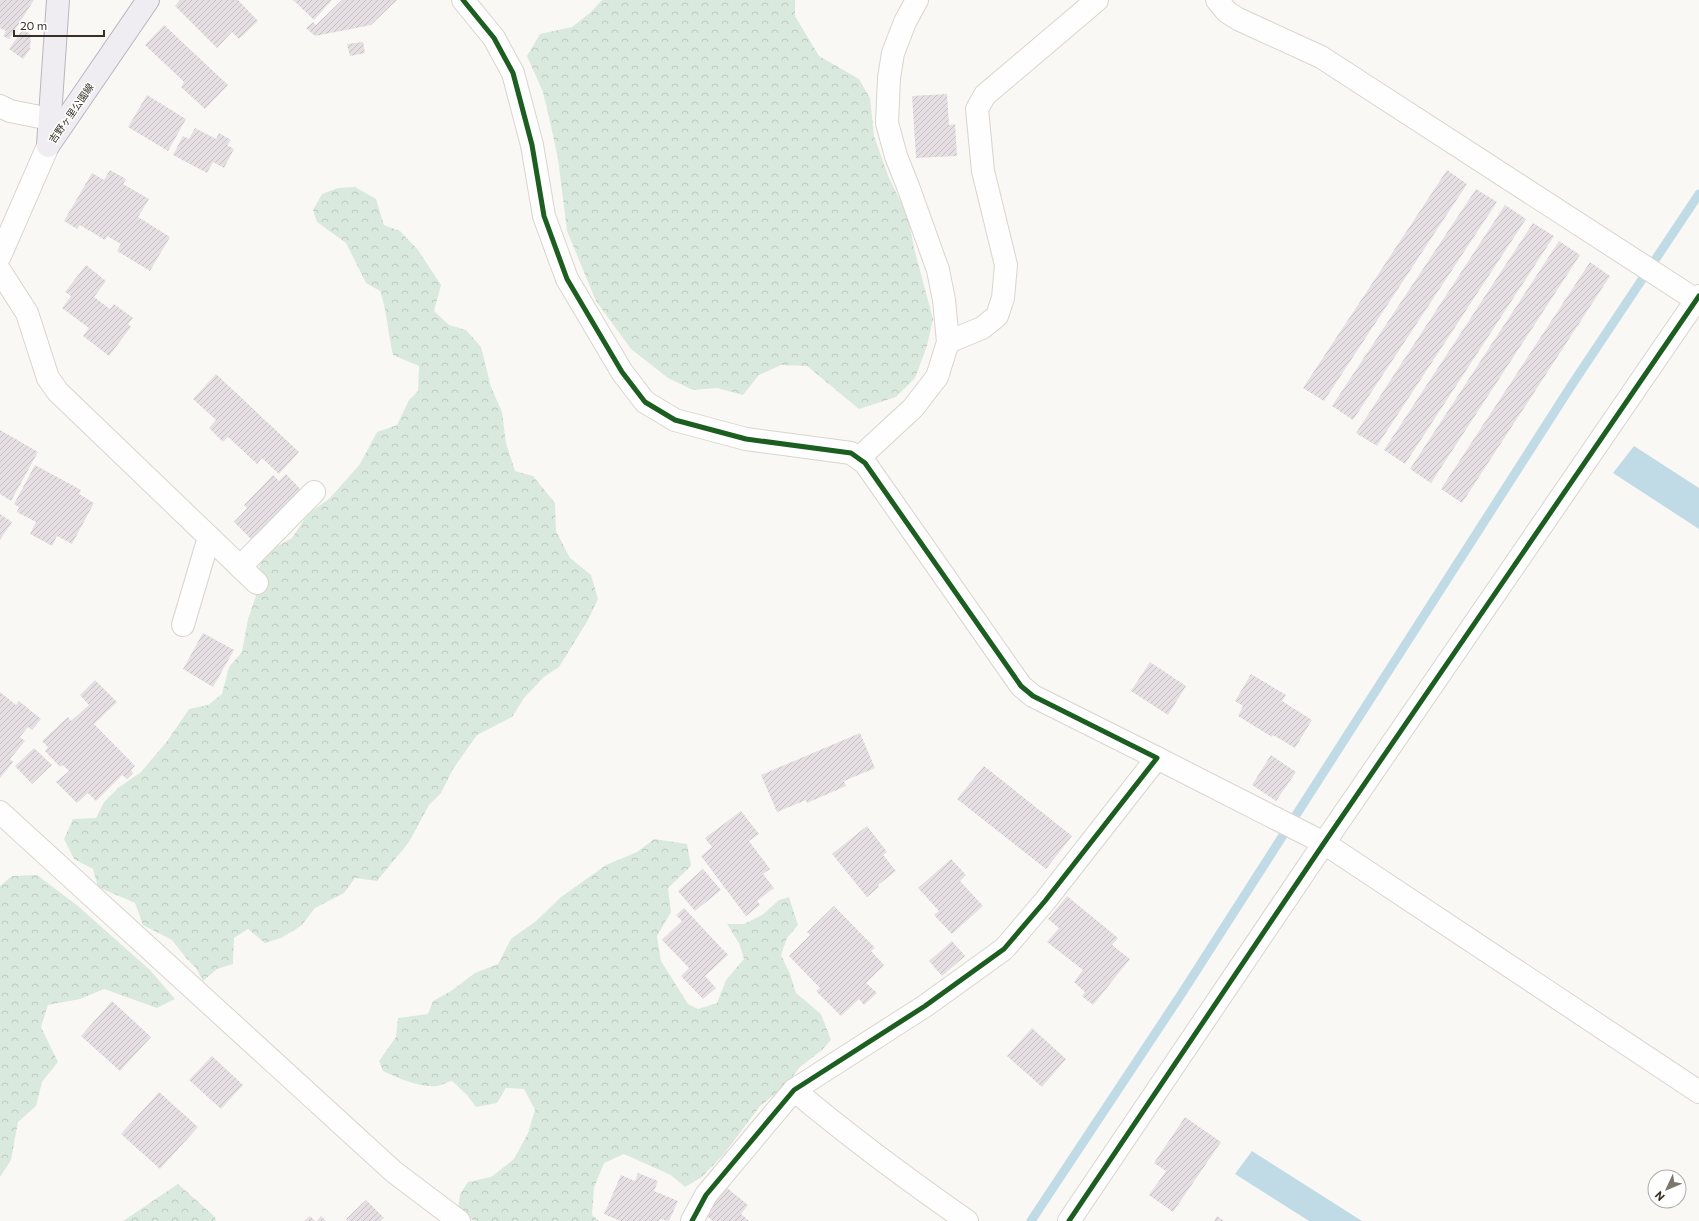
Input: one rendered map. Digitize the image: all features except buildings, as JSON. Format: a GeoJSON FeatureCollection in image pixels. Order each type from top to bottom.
{"type":"FeatureCollection","features":[{"type":"Feature","properties":{"kind":"main road","name":"吉野ヶ里公園線"},"geometry":{"type":"LineString","coordinates":[[48,146],[58,0]]}},
{"type":"Feature","properties":{"kind":"main road","name":"吉野ヶ里公園線"},"geometry":{"type":"LineString","coordinates":[[48,146],[148,0]]}},
{"type":"Feature","properties":{"kind":"street"},"geometry":{"type":"LineString","coordinates":[[859,458],[913,408],[937,377],[948,342],[944,300],[938,270],[896,156],[887,123],[889,78],[893,53],[905,22],[917,0]]}},
{"type":"Feature","properties":{"kind":"street"},"geometry":{"type":"LineString","coordinates":[[948,342],[982,328],[998,316],[1004,298],[1006,265],[983,171],[977,109],[985,95],[1096,0]]}},
{"type":"Feature","properties":{"kind":"street"},"geometry":{"type":"LineString","coordinates":[[1069,1221],[1324,844],[1698,298],[1321,57],[1238,19],[1227,12],[1217,0]]}},
{"type":"Feature","properties":{"kind":"street"},"geometry":{"type":"LineString","coordinates":[[469,1],[494,38],[513,73],[532,145],[544,216],[567,279],[622,372],[645,402],[675,420],[746,439],[851,453],[859,458],[865,463],[1021,686],[1033,696],[1158,758],[1324,844],[1699,1092]]}},
{"type":"Feature","properties":{"kind":"street"},"geometry":{"type":"LineString","coordinates":[[0,106],[10,111],[50,119]]}},
{"type":"Feature","properties":{"kind":"street"},"geometry":{"type":"LineString","coordinates":[[0,256],[48,146]]}},
{"type":"Feature","properties":{"kind":"street"},"geometry":{"type":"LineString","coordinates":[[0,271],[27,313],[48,378],[58,392],[257,582]]}},
{"type":"Feature","properties":{"kind":"street"},"geometry":{"type":"LineString","coordinates":[[240,567],[314,492]]}},
{"type":"Feature","properties":{"kind":"street"},"geometry":{"type":"LineString","coordinates":[[183,625],[209,537]]}},
{"type":"Feature","properties":{"kind":"street"},"geometry":{"type":"LineString","coordinates":[[692,1221],[706,1196],[794,1090],[925,1006],[1004,949],[1045,901],[1158,758]]}},
{"type":"Feature","properties":{"kind":"street"},"geometry":{"type":"LineString","coordinates":[[0,812],[394,1172],[459,1221]]}},
{"type":"Feature","properties":{"kind":"street"},"geometry":{"type":"LineString","coordinates":[[794,1090],[838,1127],[967,1221]]}},
{"type":"Feature","properties":{"kind":"green space"},"geometry":{"type":"Polygon","coordinates":[[[602,0],[795,0],[795,16],[819,56],[859,79],[870,98],[874,136],[889,178],[908,216],[914,248],[933,319],[927,346],[915,378],[896,397],[859,409],[807,366],[781,365],[759,375],[743,395],[717,388],[693,390],[668,378],[631,349],[596,301],[567,231],[558,159],[551,126],[543,92],[527,56],[540,34],[572,27],[591,12],[602,0]]]}},
{"type":"Feature","properties":{"kind":"green space"},"geometry":{"type":"Polygon","coordinates":[[[355,187],[376,199],[384,225],[400,231],[418,250],[441,285],[434,311],[449,325],[466,330],[481,347],[491,387],[502,412],[506,443],[515,471],[533,476],[555,503],[556,531],[570,558],[591,575],[598,599],[588,620],[559,667],[544,677],[524,698],[512,717],[477,735],[453,769],[441,793],[429,805],[409,842],[377,881],[355,878],[344,893],[315,908],[301,926],[281,938],[265,943],[248,929],[234,938],[233,964],[217,969],[203,981],[196,968],[172,940],[143,925],[135,903],[98,887],[93,869],[74,859],[64,839],[73,819],[96,818],[104,802],[118,788],[141,772],[168,740],[189,709],[208,705],[222,694],[229,667],[242,652],[248,619],[258,590],[257,573],[264,554],[292,538],[308,514],[330,498],[360,464],[377,432],[397,425],[409,400],[418,391],[419,366],[393,355],[380,291],[366,283],[346,243],[317,222],[313,210],[322,194],[338,188],[355,187]]]}},
{"type":"Feature","properties":{"kind":"green space"},"geometry":{"type":"Polygon","coordinates":[[[654,839],[687,844],[691,866],[668,888],[671,912],[657,936],[661,961],[688,1004],[698,1009],[717,1003],[726,980],[744,959],[739,943],[727,924],[744,924],[762,915],[779,900],[789,897],[798,925],[787,938],[781,955],[790,974],[796,993],[821,1014],[831,1040],[822,1050],[800,1067],[785,1086],[760,1106],[724,1154],[702,1177],[685,1187],[671,1175],[624,1154],[604,1163],[594,1188],[592,1215],[599,1221],[474,1221],[458,1209],[460,1194],[468,1182],[491,1177],[514,1159],[528,1133],[535,1110],[524,1089],[506,1088],[497,1103],[476,1107],[467,1095],[452,1081],[437,1086],[423,1085],[409,1082],[383,1071],[379,1061],[396,1037],[398,1018],[428,1014],[433,1001],[451,991],[475,973],[498,964],[511,939],[536,921],[561,897],[606,865],[637,852],[654,839]]]}},
{"type":"Feature","properties":{"kind":"green space"},"geometry":{"type":"Polygon","coordinates":[[[37,875],[78,906],[150,970],[175,999],[157,1008],[104,989],[80,999],[48,1005],[41,1027],[58,1062],[42,1082],[36,1106],[18,1122],[11,1160],[0,1177],[0,886],[12,876],[37,875]]]}},
{"type":"Feature","properties":{"kind":"green space"},"geometry":{"type":"Polygon","coordinates":[[[178,1184],[215,1217],[216,1221],[123,1221],[178,1184]]]}},
{"type":"Feature","properties":{"kind":"water"},"geometry":{"type":"Polygon","coordinates":[[[1634,446],[1699,488],[1699,529],[1613,473],[1634,446]]]}},
{"type":"Feature","properties":{"kind":"water"},"geometry":{"type":"Polygon","coordinates":[[[1252,1151],[1362,1221],[1309,1221],[1235,1174],[1252,1151]]]}},
{"type":"Feature","properties":{"kind":"waterway"},"geometry":{"type":"LineString","coordinates":[[1031,1221],[1182,993],[1573,383],[1699,194]]}},
{"type":"Feature","properties":{"kind":"cycle path"},"geometry":{"type":"LineString","coordinates":[[463,0],[494,38],[513,73],[532,145],[544,216],[567,279],[622,372],[645,402],[675,420],[746,439],[851,453],[865,463],[1021,686],[1033,696],[1157,758],[1045,901],[1004,949],[925,1006],[794,1090],[706,1195],[692,1221]]}},
{"type":"Feature","properties":{"kind":"cycle path"},"geometry":{"type":"LineString","coordinates":[[1069,1221],[1324,843],[1699,296]]}}]}
